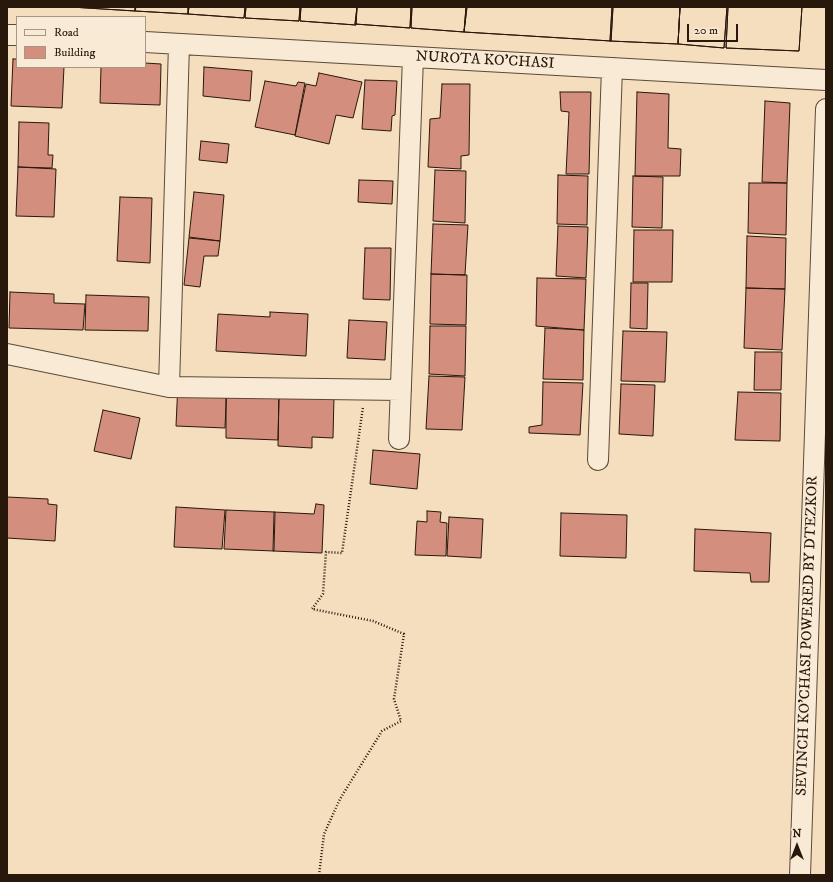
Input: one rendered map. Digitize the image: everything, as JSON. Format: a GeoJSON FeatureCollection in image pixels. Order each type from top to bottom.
{"type":"FeatureCollection","features":[{"type":"Feature","properties":{"kind":"street","name":"NUROTA KO'CHASI"},"geometry":{"type":"LineString","coordinates":[[146,42],[826,80]]}},
{"type":"Feature","properties":{"kind":"street"},"geometry":{"type":"LineString","coordinates":[[169,387],[179,44]]}},
{"type":"Feature","properties":{"kind":"street"},"geometry":{"type":"LineString","coordinates":[[399,439],[414,57]]}},
{"type":"Feature","properties":{"kind":"street"},"geometry":{"type":"LineString","coordinates":[[598,460],[612,68]]}},
{"type":"Feature","properties":{"kind":"street","name":"SEVINCH KO'CHASI POWERED BY DTEZKOR"},"geometry":{"type":"LineString","coordinates":[[800,875],[826,109]]}},
{"type":"Feature","properties":{"kind":"street"},"geometry":{"type":"LineString","coordinates":[[7,354],[169,387],[401,390]]}},
{"type":"Feature","properties":{"kind":"path"},"geometry":{"type":"LineString","coordinates":[[319,875],[324,834],[340,799],[382,732],[401,721],[394,700],[404,634],[373,621],[312,610],[322,594],[326,552],[342,553],[366,389]]}},
{"type":"Feature","properties":{"kind":"building"},"geometry":{"type":"Polygon","coordinates":[[[71,7],[135,7],[135,11],[71,7]]]}},
{"type":"Feature","properties":{"kind":"building"},"geometry":{"type":"Polygon","coordinates":[[[71,7],[135,7],[135,11],[71,7]]]}},
{"type":"Feature","properties":{"kind":"building"},"geometry":{"type":"Polygon","coordinates":[[[136,7],[188,7],[188,14],[135,11],[136,7]]]}},
{"type":"Feature","properties":{"kind":"building"},"geometry":{"type":"Polygon","coordinates":[[[136,7],[188,7],[188,14],[135,11],[136,7]]]}},
{"type":"Feature","properties":{"kind":"building"},"geometry":{"type":"Polygon","coordinates":[[[189,7],[245,7],[244,18],[188,14],[189,7]]]}},
{"type":"Feature","properties":{"kind":"building"},"geometry":{"type":"Polygon","coordinates":[[[189,7],[245,7],[244,18],[188,14],[189,7]]]}},
{"type":"Feature","properties":{"kind":"building"},"geometry":{"type":"Polygon","coordinates":[[[246,7],[300,7],[299,21],[245,18],[246,7]]]}},
{"type":"Feature","properties":{"kind":"building"},"geometry":{"type":"Polygon","coordinates":[[[246,7],[300,7],[299,21],[245,18],[246,7]]]}},
{"type":"Feature","properties":{"kind":"building"},"geometry":{"type":"Polygon","coordinates":[[[301,7],[357,7],[356,25],[300,21],[301,7]]]}},
{"type":"Feature","properties":{"kind":"building"},"geometry":{"type":"Polygon","coordinates":[[[301,7],[357,7],[356,25],[300,21],[301,7]]]}},
{"type":"Feature","properties":{"kind":"building"},"geometry":{"type":"Polygon","coordinates":[[[357,7],[411,7],[410,28],[355,24],[357,7]]]}},
{"type":"Feature","properties":{"kind":"building"},"geometry":{"type":"Polygon","coordinates":[[[357,7],[411,7],[410,28],[355,24],[357,7]]]}},
{"type":"Feature","properties":{"kind":"building"},"geometry":{"type":"Polygon","coordinates":[[[412,7],[466,7],[464,32],[411,28],[412,7]]]}},
{"type":"Feature","properties":{"kind":"building"},"geometry":{"type":"Polygon","coordinates":[[[412,7],[466,7],[464,32],[411,28],[412,7]]]}},
{"type":"Feature","properties":{"kind":"building"},"geometry":{"type":"Polygon","coordinates":[[[467,7],[613,7],[611,41],[464,32],[467,7]]]}},
{"type":"Feature","properties":{"kind":"building"},"geometry":{"type":"Polygon","coordinates":[[[467,7],[613,7],[611,41],[464,32],[467,7]]]}},
{"type":"Feature","properties":{"kind":"building"},"geometry":{"type":"Polygon","coordinates":[[[612,7],[680,7],[678,44],[610,41],[612,7]]]}},
{"type":"Feature","properties":{"kind":"building"},"geometry":{"type":"Polygon","coordinates":[[[612,7],[680,7],[678,44],[610,41],[612,7]]]}},
{"type":"Feature","properties":{"kind":"building"},"geometry":{"type":"Polygon","coordinates":[[[680,7],[727,7],[724,48],[678,44],[680,7]]]}},
{"type":"Feature","properties":{"kind":"building"},"geometry":{"type":"Polygon","coordinates":[[[680,7],[727,7],[724,48],[678,44],[680,7]]]}},
{"type":"Feature","properties":{"kind":"building"},"geometry":{"type":"Polygon","coordinates":[[[728,7],[802,7],[799,51],[726,48],[728,7]]]}},
{"type":"Feature","properties":{"kind":"building"},"geometry":{"type":"Polygon","coordinates":[[[728,7],[802,7],[799,51],[726,48],[728,7]]]}},
{"type":"Feature","properties":{"kind":"building"},"geometry":{"type":"Polygon","coordinates":[[[13,59],[16,59],[16,68],[64,68],[62,108],[11,106],[13,59]]]}},
{"type":"Feature","properties":{"kind":"building"},"geometry":{"type":"Polygon","coordinates":[[[146,63],[161,64],[160,105],[100,103],[101,68],[146,68],[146,63]]]}},
{"type":"Feature","properties":{"kind":"building"},"geometry":{"type":"Polygon","coordinates":[[[204,67],[252,71],[250,101],[203,96],[204,67]]]}},
{"type":"Feature","properties":{"kind":"building"},"geometry":{"type":"Polygon","coordinates":[[[319,73],[362,82],[353,118],[336,115],[329,144],[295,136],[306,84],[316,86],[319,73]]]}},
{"type":"Feature","properties":{"kind":"building"},"geometry":{"type":"Polygon","coordinates":[[[365,80],[397,81],[395,115],[392,116],[391,131],[362,129],[365,80]]]}},
{"type":"Feature","properties":{"kind":"building"},"geometry":{"type":"Polygon","coordinates":[[[265,81],[296,86],[298,82],[305,83],[295,135],[255,127],[265,81]]]}},
{"type":"Feature","properties":{"kind":"building"},"geometry":{"type":"Polygon","coordinates":[[[442,84],[470,84],[469,155],[461,156],[461,169],[428,167],[430,119],[440,118],[442,84]]]}},
{"type":"Feature","properties":{"kind":"building"},"geometry":{"type":"Polygon","coordinates":[[[560,92],[591,92],[589,174],[566,174],[569,112],[561,111],[560,92]]]}},
{"type":"Feature","properties":{"kind":"building"},"geometry":{"type":"Polygon","coordinates":[[[637,92],[669,94],[668,148],[681,149],[680,176],[635,176],[637,92]]]}},
{"type":"Feature","properties":{"kind":"building"},"geometry":{"type":"Polygon","coordinates":[[[765,101],[790,103],[787,183],[762,182],[765,101]]]}},
{"type":"Feature","properties":{"kind":"building"},"geometry":{"type":"Polygon","coordinates":[[[19,122],[49,123],[48,155],[53,155],[52,168],[18,167],[19,122]]]}},
{"type":"Feature","properties":{"kind":"building"},"geometry":{"type":"Polygon","coordinates":[[[201,141],[229,144],[227,163],[199,160],[201,141]]]}},
{"type":"Feature","properties":{"kind":"building"},"geometry":{"type":"Polygon","coordinates":[[[18,167],[56,169],[54,217],[16,216],[18,167]]]}},
{"type":"Feature","properties":{"kind":"building"},"geometry":{"type":"Polygon","coordinates":[[[435,170],[466,171],[465,223],[433,221],[435,170]]]}},
{"type":"Feature","properties":{"kind":"building"},"geometry":{"type":"Polygon","coordinates":[[[558,175],[588,176],[587,225],[557,224],[558,175]]]}},
{"type":"Feature","properties":{"kind":"building"},"geometry":{"type":"Polygon","coordinates":[[[633,176],[663,177],[662,228],[632,227],[633,176]]]}},
{"type":"Feature","properties":{"kind":"building"},"geometry":{"type":"Polygon","coordinates":[[[359,180],[393,181],[392,204],[358,202],[359,180]]]}},
{"type":"Feature","properties":{"kind":"building"},"geometry":{"type":"Polygon","coordinates":[[[749,183],[787,183],[786,235],[748,233],[749,183]]]}},
{"type":"Feature","properties":{"kind":"building"},"geometry":{"type":"Polygon","coordinates":[[[194,192],[224,195],[220,241],[189,237],[194,192]]]}},
{"type":"Feature","properties":{"kind":"building"},"geometry":{"type":"Polygon","coordinates":[[[120,197],[152,198],[150,263],[117,261],[120,197]]]}},
{"type":"Feature","properties":{"kind":"building"},"geometry":{"type":"Polygon","coordinates":[[[433,224],[468,225],[465,275],[431,274],[433,224]]]}},
{"type":"Feature","properties":{"kind":"building"},"geometry":{"type":"Polygon","coordinates":[[[558,226],[588,227],[586,278],[556,276],[558,226]]]}},
{"type":"Feature","properties":{"kind":"building"},"geometry":{"type":"Polygon","coordinates":[[[634,230],[673,230],[672,282],[633,282],[634,230]]]}},
{"type":"Feature","properties":{"kind":"building"},"geometry":{"type":"Polygon","coordinates":[[[747,236],[786,238],[785,289],[746,288],[747,236]]]}},
{"type":"Feature","properties":{"kind":"building"},"geometry":{"type":"Polygon","coordinates":[[[189,238],[220,241],[218,256],[204,256],[200,287],[184,285],[189,238]]]}},
{"type":"Feature","properties":{"kind":"building"},"geometry":{"type":"Polygon","coordinates":[[[365,248],[391,248],[390,300],[363,299],[365,248]]]}},
{"type":"Feature","properties":{"kind":"building"},"geometry":{"type":"Polygon","coordinates":[[[431,274],[467,275],[466,325],[430,324],[431,274]]]}},
{"type":"Feature","properties":{"kind":"building"},"geometry":{"type":"Polygon","coordinates":[[[537,278],[586,279],[584,330],[536,326],[537,278]]]}},
{"type":"Feature","properties":{"kind":"building"},"geometry":{"type":"Polygon","coordinates":[[[631,283],[648,283],[647,329],[630,328],[631,283]]]}},
{"type":"Feature","properties":{"kind":"building"},"geometry":{"type":"Polygon","coordinates":[[[746,288],[785,289],[782,350],[744,348],[746,288]]]}},
{"type":"Feature","properties":{"kind":"building"},"geometry":{"type":"Polygon","coordinates":[[[10,292],[54,294],[54,303],[85,304],[83,330],[9,328],[10,292]]]}},
{"type":"Feature","properties":{"kind":"building"},"geometry":{"type":"Polygon","coordinates":[[[86,295],[149,297],[148,331],[85,330],[86,295]]]}},
{"type":"Feature","properties":{"kind":"building"},"geometry":{"type":"Polygon","coordinates":[[[270,312],[308,314],[306,356],[216,351],[218,314],[270,317],[270,312]]]}},
{"type":"Feature","properties":{"kind":"building"},"geometry":{"type":"Polygon","coordinates":[[[349,320],[387,322],[385,360],[347,358],[349,320]]]}},
{"type":"Feature","properties":{"kind":"building"},"geometry":{"type":"Polygon","coordinates":[[[430,326],[466,326],[465,376],[429,374],[430,326]]]}},
{"type":"Feature","properties":{"kind":"building"},"geometry":{"type":"Polygon","coordinates":[[[545,328],[584,330],[583,380],[543,379],[545,328]]]}},
{"type":"Feature","properties":{"kind":"building"},"geometry":{"type":"Polygon","coordinates":[[[623,331],[667,332],[665,382],[621,381],[623,331]]]}},
{"type":"Feature","properties":{"kind":"building"},"geometry":{"type":"Polygon","coordinates":[[[755,352],[782,352],[781,390],[754,390],[755,352]]]}},
{"type":"Feature","properties":{"kind":"building"},"geometry":{"type":"Polygon","coordinates":[[[429,376],[465,377],[462,430],[426,429],[429,376]]]}},
{"type":"Feature","properties":{"kind":"building"},"geometry":{"type":"Polygon","coordinates":[[[178,382],[227,384],[225,428],[176,426],[178,382]]]}},
{"type":"Feature","properties":{"kind":"building"},"geometry":{"type":"Polygon","coordinates":[[[543,382],[583,383],[580,435],[529,433],[529,427],[542,425],[543,382]]]}},
{"type":"Feature","properties":{"kind":"building"},"geometry":{"type":"Polygon","coordinates":[[[621,384],[655,385],[653,436],[619,434],[621,384]]]}},
{"type":"Feature","properties":{"kind":"building"},"geometry":{"type":"Polygon","coordinates":[[[226,392],[279,394],[278,440],[226,438],[226,392]]]}},
{"type":"Feature","properties":{"kind":"building"},"geometry":{"type":"Polygon","coordinates":[[[738,392],[781,393],[780,441],[735,440],[738,392]]]}},
{"type":"Feature","properties":{"kind":"building"},"geometry":{"type":"Polygon","coordinates":[[[279,394],[334,396],[333,438],[312,437],[312,448],[278,446],[279,394]]]}},
{"type":"Feature","properties":{"kind":"building"},"geometry":{"type":"Polygon","coordinates":[[[103,410],[140,418],[131,459],[94,451],[103,410]]]}},
{"type":"Feature","properties":{"kind":"building"},"geometry":{"type":"Polygon","coordinates":[[[373,450],[420,454],[417,489],[370,484],[373,450]]]}},
{"type":"Feature","properties":{"kind":"building"},"geometry":{"type":"Polygon","coordinates":[[[7,497],[48,499],[48,504],[57,505],[55,541],[7,538],[7,497]]]}},
{"type":"Feature","properties":{"kind":"building"},"geometry":{"type":"Polygon","coordinates":[[[316,504],[324,505],[322,553],[273,551],[274,512],[314,514],[316,504]]]}},
{"type":"Feature","properties":{"kind":"building"},"geometry":{"type":"Polygon","coordinates":[[[176,507],[225,510],[222,549],[174,547],[176,507]]]}},
{"type":"Feature","properties":{"kind":"building"},"geometry":{"type":"Polygon","coordinates":[[[226,510],[275,512],[274,551],[224,549],[226,510]]]}},
{"type":"Feature","properties":{"kind":"building"},"geometry":{"type":"Polygon","coordinates":[[[427,511],[441,512],[440,522],[447,523],[446,556],[415,555],[417,521],[427,522],[427,511]]]}},
{"type":"Feature","properties":{"kind":"building"},"geometry":{"type":"Polygon","coordinates":[[[561,513],[627,515],[626,558],[560,556],[561,513]]]}},
{"type":"Feature","properties":{"kind":"building"},"geometry":{"type":"Polygon","coordinates":[[[449,517],[483,519],[481,558],[447,556],[449,517]]]}},
{"type":"Feature","properties":{"kind":"building"},"geometry":{"type":"Polygon","coordinates":[[[695,529],[771,533],[769,582],[751,582],[750,573],[694,571],[695,529]]]}}]}
